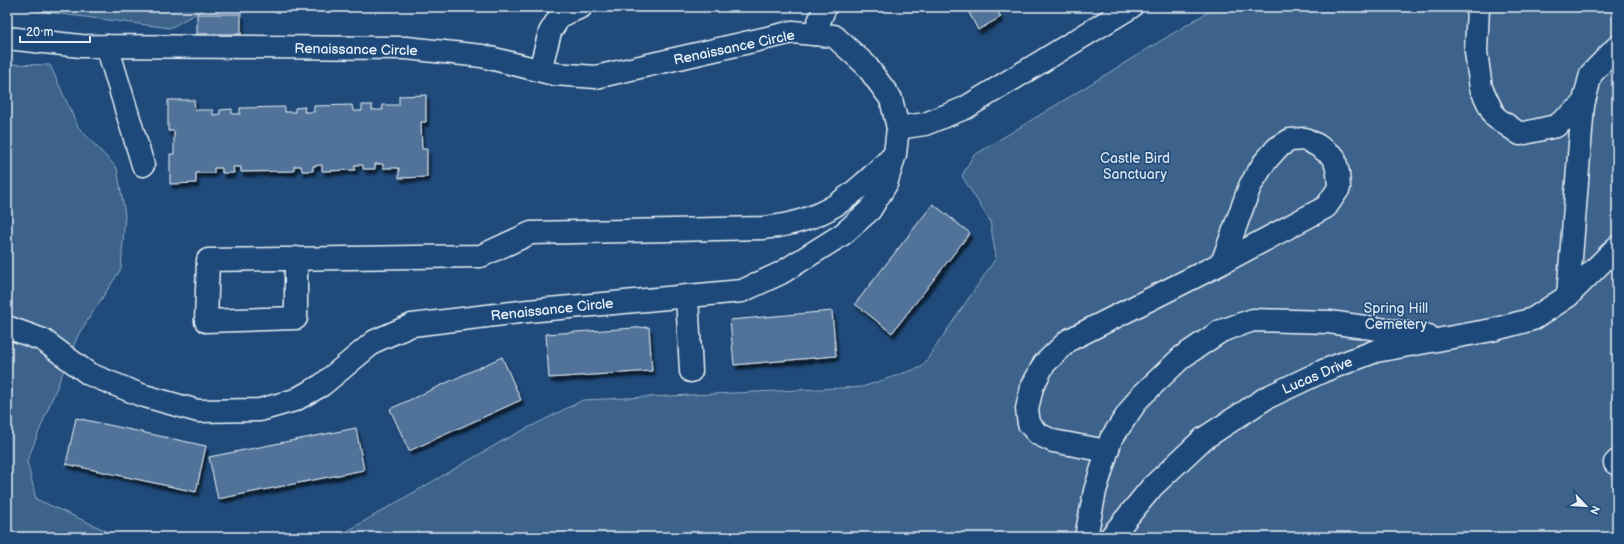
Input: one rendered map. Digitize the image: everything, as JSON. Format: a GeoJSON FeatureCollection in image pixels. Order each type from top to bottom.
{"type":"FeatureCollection","features":[{"type":"Feature","properties":{"kind":"street"},"geometry":{"type":"LineString","coordinates":[[540,70],[550,32],[560,16],[581,7]]}},
{"type":"Feature","properties":{"kind":"street"},"geometry":{"type":"LineString","coordinates":[[814,34],[825,7]]}},
{"type":"Feature","properties":{"kind":"street"},"geometry":{"type":"LineString","coordinates":[[898,128],[925,124],[965,108],[1131,7]]}},
{"type":"Feature","properties":{"kind":"street"},"geometry":{"type":"LineString","coordinates":[[1478,7],[1476,52],[1481,88],[1495,117],[1520,134],[1556,126],[1583,106]]}},
{"type":"Feature","properties":{"kind":"street","name":"Renaissance Circle"},"geometry":{"type":"LineString","coordinates":[[7,38],[81,46],[406,48],[482,56],[554,74],[596,77],[793,32],[834,36],[866,65],[891,98],[898,128],[895,154],[886,184],[870,210],[843,234],[781,273],[742,290],[528,311],[412,325],[375,341],[322,385],[295,400],[260,410],[198,411],[141,395],[89,374],[43,340],[7,327]]}},
{"type":"Feature","properties":{"kind":"street"},"geometry":{"type":"LineString","coordinates":[[107,46],[143,165]]}},
{"type":"Feature","properties":{"kind":"street"},"geometry":{"type":"LineString","coordinates":[[1568,296],[1583,106],[1591,74],[1617,47]]}},
{"type":"Feature","properties":{"kind":"street"},"geometry":{"type":"LineString","coordinates":[[1107,451],[1053,441],[1038,434],[1029,424],[1026,409],[1032,387],[1044,364],[1069,340],[1222,262],[1326,207],[1339,188],[1338,173],[1334,157],[1317,145],[1305,139],[1290,140],[1277,148],[1264,163],[1250,186],[1222,262]]}},
{"type":"Feature","properties":{"kind":"street"},"geometry":{"type":"LineString","coordinates":[[296,258],[296,318],[206,321],[208,260],[296,258],[481,256],[531,233],[763,228],[786,226],[822,214],[856,192],[895,154]]}},
{"type":"Feature","properties":{"kind":"street","name":"Lucas Drive"},"geometry":{"type":"LineString","coordinates":[[1111,537],[1152,487],[1203,439],[1266,398],[1323,371],[1376,351],[1492,330],[1533,319],[1568,296],[1617,247]]}},
{"type":"Feature","properties":{"kind":"street"},"geometry":{"type":"LineString","coordinates":[[687,296],[692,371]]}},
{"type":"Feature","properties":{"kind":"street"},"geometry":{"type":"LineString","coordinates":[[1086,537],[1095,490],[1111,439],[1138,399],[1182,357],[1221,331],[1253,320],[1329,322],[1447,338]]}},
{"type":"Feature","properties":{"kind":"green space"},"geometry":{"type":"Polygon","coordinates":[[[7,7],[208,7],[170,28],[7,7]]]}},
{"type":"Feature","properties":{"kind":"green space","name":"Spring Hill Cemetery"},"geometry":{"type":"Polygon","coordinates":[[[1216,7],[1617,7],[1617,537],[337,537],[504,440],[583,400],[862,387],[922,367],[996,258],[990,221],[962,176],[973,156],[1216,7]]]}},
{"type":"Feature","properties":{"kind":"green space"},"geometry":{"type":"Polygon","coordinates":[[[7,64],[50,65],[78,127],[117,168],[125,215],[121,269],[78,335],[27,461],[36,499],[120,537],[7,537],[7,64]]]}},
{"type":"Feature","properties":{"kind":"building"},"geometry":{"type":"Polygon","coordinates":[[[966,7],[1000,7],[996,9],[1001,17],[978,30],[966,7]]]}},
{"type":"Feature","properties":{"kind":"building"},"geometry":{"type":"Polygon","coordinates":[[[197,14],[241,14],[241,34],[197,34],[197,14]]]}},
{"type":"Feature","properties":{"kind":"building"},"geometry":{"type":"Polygon","coordinates":[[[426,95],[426,122],[421,122],[422,149],[427,149],[427,177],[399,178],[399,168],[383,168],[383,164],[375,164],[375,169],[363,169],[363,165],[355,165],[355,170],[322,171],[322,165],[313,166],[313,171],[302,171],[301,166],[294,166],[294,171],[241,172],[241,167],[233,167],[234,173],[222,173],[222,168],[214,168],[214,173],[196,173],[196,183],[170,184],[170,154],[174,154],[174,131],[168,131],[168,100],[194,100],[195,110],[213,110],[213,115],[220,114],[220,110],[232,109],[232,114],[240,114],[240,108],[285,107],[285,112],[295,112],[295,108],[305,107],[304,112],[314,112],[314,106],[352,105],[353,111],[362,111],[362,105],[372,105],[372,110],[383,110],[382,105],[399,105],[399,96],[426,95]]]}},
{"type":"Feature","properties":{"kind":"building"},"geometry":{"type":"Polygon","coordinates":[[[933,204],[970,233],[892,333],[855,304],[933,204]]]}},
{"type":"Feature","properties":{"kind":"building"},"geometry":{"type":"Polygon","coordinates":[[[832,311],[836,356],[734,365],[730,320],[832,311]]]}},
{"type":"Feature","properties":{"kind":"building"},"geometry":{"type":"Polygon","coordinates":[[[649,327],[652,371],[549,378],[546,334],[649,327]]]}},
{"type":"Feature","properties":{"kind":"building"},"geometry":{"type":"Polygon","coordinates":[[[502,357],[521,400],[409,451],[390,409],[502,357]]]}},
{"type":"Feature","properties":{"kind":"building"},"geometry":{"type":"Polygon","coordinates":[[[76,418],[206,446],[196,492],[66,464],[76,418]]]}},
{"type":"Feature","properties":{"kind":"building"},"geometry":{"type":"Polygon","coordinates":[[[356,428],[364,470],[218,499],[209,457],[356,428]]]}},
{"type":"Feature","properties":{"kind":"park label","name":"Castle Bird Sanctuary"},"geometry":{"type":"Point","coordinates":[1135,166]}}]}
